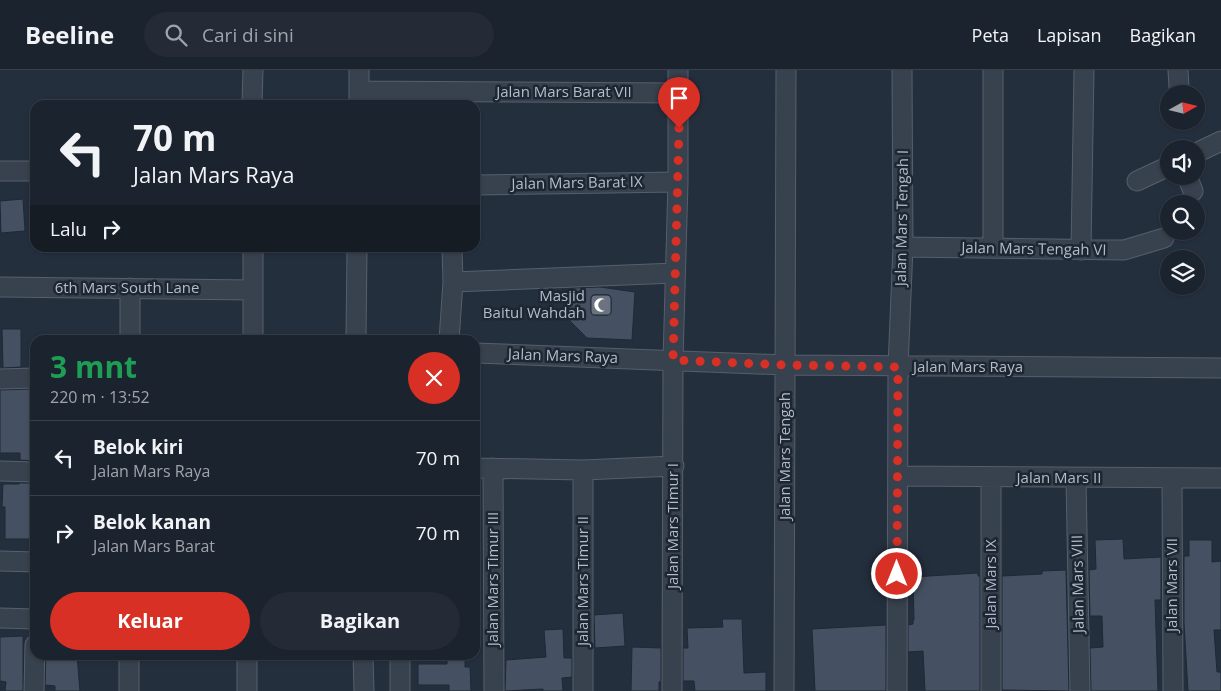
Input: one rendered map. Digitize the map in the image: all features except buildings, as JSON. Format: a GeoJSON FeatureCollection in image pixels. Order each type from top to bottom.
{"type":"FeatureCollection","features":[{"type":"Feature","properties":{"kind":"street"},"geometry":{"type":"LineString","coordinates":[[252,100],[253,70]]}},
{"type":"Feature","properties":{"kind":"street"},"geometry":{"type":"LineString","coordinates":[[359,98],[360,70]]}},
{"type":"Feature","properties":{"kind":"street","name":"Jalan Mars Timur I"},"geometry":{"type":"LineString","coordinates":[[672,691],[673,360],[678,182],[678,70]]}},
{"type":"Feature","properties":{"kind":"street","name":"Jalan Mars Tengah"},"geometry":{"type":"LineString","coordinates":[[784,691],[786,70]]}},
{"type":"Feature","properties":{"kind":"street","name":"Jalan Mars Tengah I"},"geometry":{"type":"LineString","coordinates":[[897,691],[898,367],[903,247],[902,70]]}},
{"type":"Feature","properties":{"kind":"street"},"geometry":{"type":"LineString","coordinates":[[992,248],[993,70]]}},
{"type":"Feature","properties":{"kind":"street"},"geometry":{"type":"LineString","coordinates":[[1082,250],[1084,70]]}},
{"type":"Feature","properties":{"kind":"street","name":"Jalan Mars Barat VII"},"geometry":{"type":"LineString","coordinates":[[359,98],[405,90],[448,99],[679,93]]}},
{"type":"Feature","properties":{"kind":"street"},"geometry":{"type":"LineString","coordinates":[[1205,149],[1221,141]]}},
{"type":"Feature","properties":{"kind":"street"},"geometry":{"type":"LineString","coordinates":[[1138,181],[1160,170]]}},
{"type":"Feature","properties":{"kind":"street"},"geometry":{"type":"LineString","coordinates":[[0,171],[30,171]]}},
{"type":"Feature","properties":{"kind":"street","name":"Jalan Mars Barat IX"},"geometry":{"type":"LineString","coordinates":[[480,185],[678,182]]}},
{"type":"Feature","properties":{"kind":"street","name":"Jalan Mars Tengah VI"},"geometry":{"type":"LineString","coordinates":[[903,247],[1124,250],[1160,239]]}},
{"type":"Feature","properties":{"kind":"street"},"geometry":{"type":"LineString","coordinates":[[253,252],[253,335]]}},
{"type":"Feature","properties":{"kind":"street"},"geometry":{"type":"LineString","coordinates":[[356,335],[357,252]]}},
{"type":"Feature","properties":{"kind":"street"},"geometry":{"type":"LineString","coordinates":[[449,335],[453,282],[452,252]]}},
{"type":"Feature","properties":{"kind":"street"},"geometry":{"type":"LineString","coordinates":[[453,282],[675,273]]}},
{"type":"Feature","properties":{"kind":"street","name":"6th Mars South Lane"},"geometry":{"type":"LineString","coordinates":[[0,287],[254,290]]}},
{"type":"Feature","properties":{"kind":"street"},"geometry":{"type":"LineString","coordinates":[[130,288],[130,335]]}},
{"type":"Feature","properties":{"kind":"street","name":"Jalan Mars Raya"},"geometry":{"type":"LineString","coordinates":[[480,353],[785,365],[1221,368]]}},
{"type":"Feature","properties":{"kind":"street"},"geometry":{"type":"LineString","coordinates":[[0,379],[30,378]]}},
{"type":"Feature","properties":{"kind":"street"},"geometry":{"type":"LineString","coordinates":[[484,468],[584,470],[674,466]]}},
{"type":"Feature","properties":{"kind":"street","name":"Jalan Mars Timur III"},"geometry":{"type":"LineString","coordinates":[[484,468],[494,691]]}},
{"type":"Feature","properties":{"kind":"street","name":"Jalan Mars Timur II"},"geometry":{"type":"LineString","coordinates":[[583,691],[584,470]]}},
{"type":"Feature","properties":{"kind":"street"},"geometry":{"type":"LineString","coordinates":[[0,471],[30,472]]}},
{"type":"Feature","properties":{"kind":"street","name":"Jalan Mars II"},"geometry":{"type":"LineString","coordinates":[[898,476],[1221,478]]}},
{"type":"Feature","properties":{"kind":"street","name":"Jalan Mars IX"},"geometry":{"type":"LineString","coordinates":[[990,691],[991,478]]}},
{"type":"Feature","properties":{"kind":"street","name":"Jalan Mars VIII"},"geometry":{"type":"LineString","coordinates":[[1076,478],[1080,691]]}},
{"type":"Feature","properties":{"kind":"street","name":"Jalan Mars VII"},"geometry":{"type":"LineString","coordinates":[[1172,478],[1173,691]]}},
{"type":"Feature","properties":{"kind":"street"},"geometry":{"type":"LineString","coordinates":[[0,561],[30,562]]}},
{"type":"Feature","properties":{"kind":"street"},"geometry":{"type":"LineString","coordinates":[[0,618],[30,618]]}},
{"type":"Feature","properties":{"kind":"street"},"geometry":{"type":"LineString","coordinates":[[34,691],[35,660]]}},
{"type":"Feature","properties":{"kind":"street"},"geometry":{"type":"LineString","coordinates":[[129,691],[130,660]]}},
{"type":"Feature","properties":{"kind":"street"},"geometry":{"type":"LineString","coordinates":[[246,691],[247,660]]}},
{"type":"Feature","properties":{"kind":"street"},"geometry":{"type":"LineString","coordinates":[[363,660],[364,691]]}},
{"type":"Feature","properties":{"kind":"street"},"geometry":{"type":"LineString","coordinates":[[400,660],[400,691]]}},
{"type":"Feature","properties":{"kind":"place","name":"Masjid Baitul Wahdah"},"geometry":{"type":"Point","coordinates":[601,305]}},
{"type":"Feature","properties":{"kind":"route"},"geometry":{"type":"LineString","coordinates":[[679,128],[673,360],[785,365],[898,367],[897,574]]}}]}
